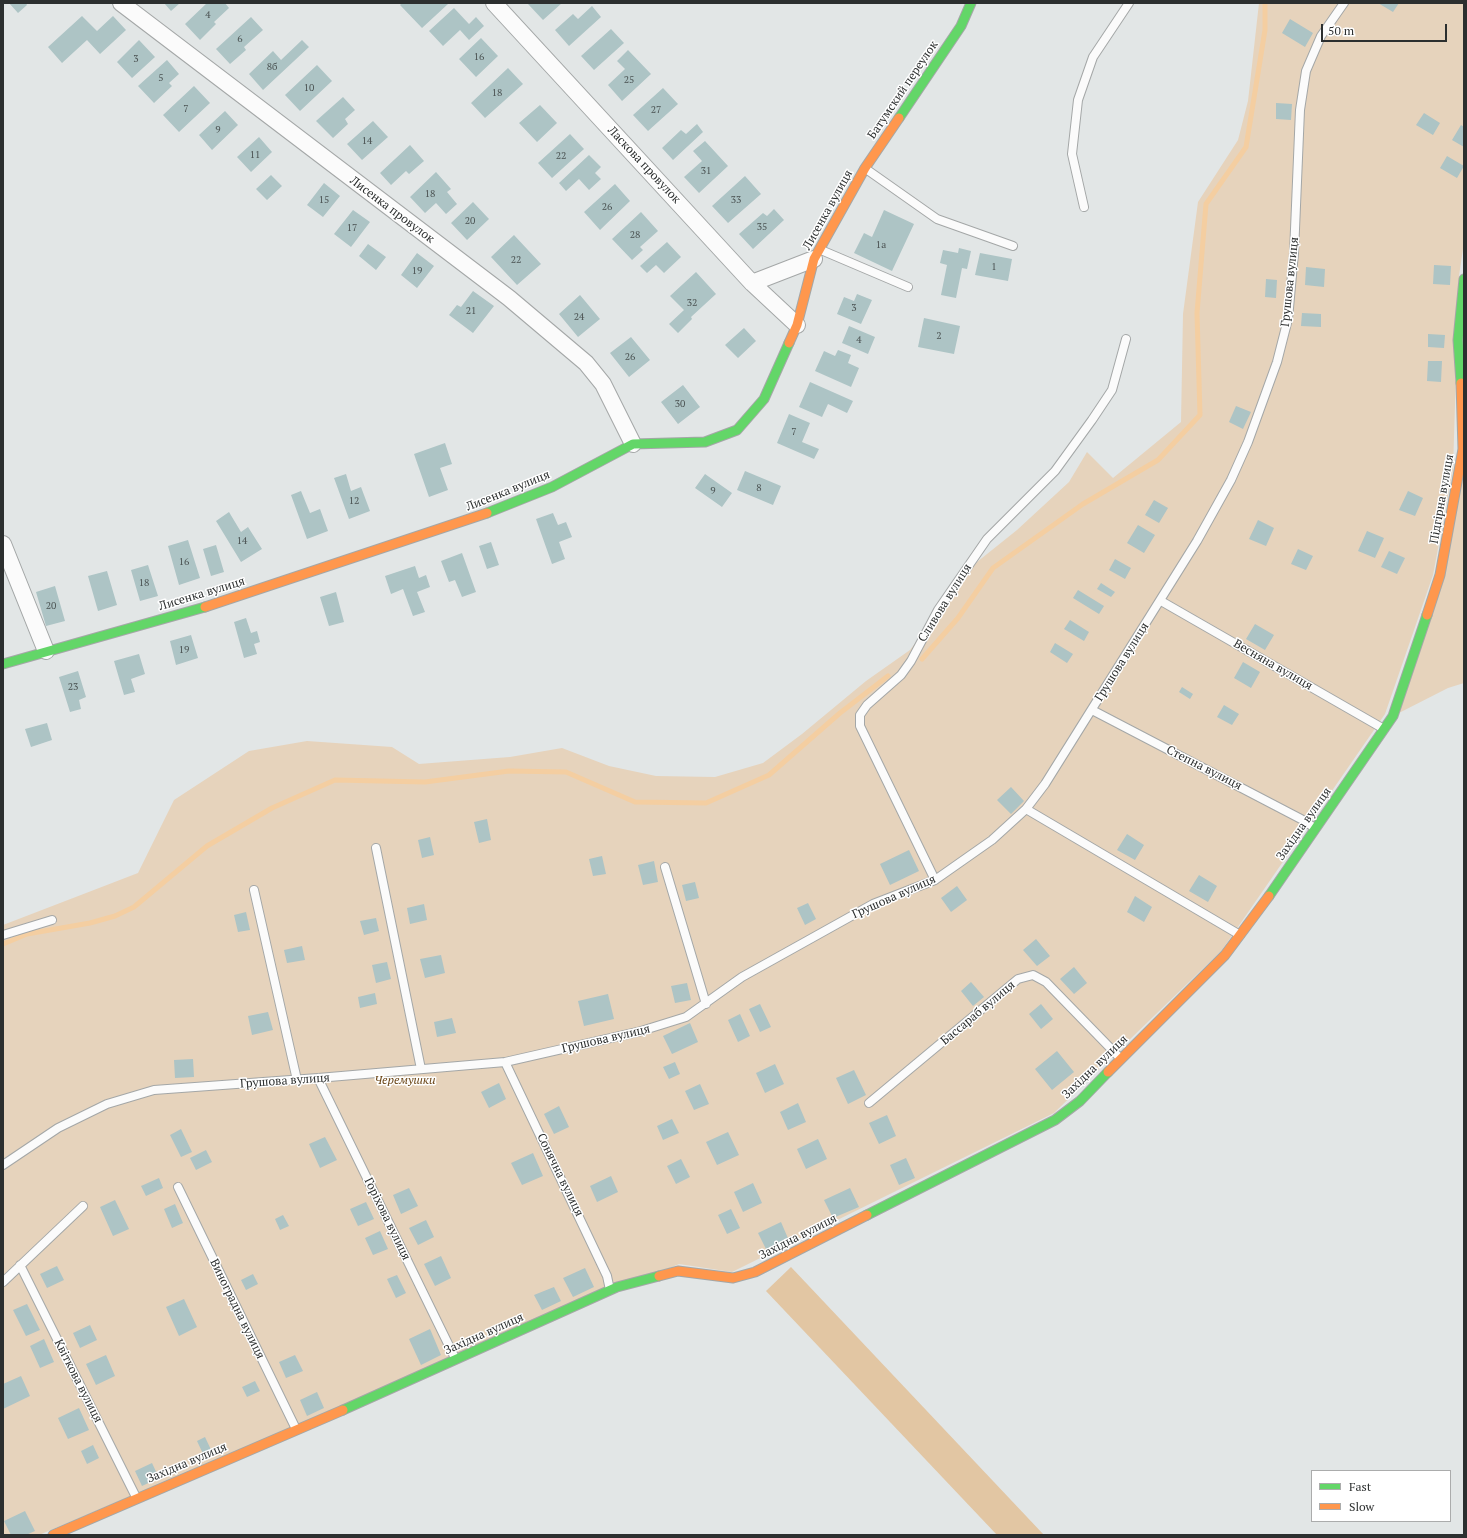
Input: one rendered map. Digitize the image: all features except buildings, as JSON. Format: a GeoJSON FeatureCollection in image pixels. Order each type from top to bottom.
{"type":"FeatureCollection","features":[{"type":"Feature","properties":{"kind":"street","name":"Лисенка провулок"},"geometry":{"type":"LineString","coordinates":[[121,3],[509,298],[580,358],[603,384],[633,444]]}},
{"type":"Feature","properties":{"kind":"street","name":"Ласкова провулок"},"geometry":{"type":"LineString","coordinates":[[494,3],[752,283],[797,325]]}},
{"type":"Feature","properties":{"kind":"street","name":"Батумский переулок"},"geometry":{"type":"LineString","coordinates":[[865,168],[961,26],[971,3]]}},
{"type":"Feature","properties":{"kind":"street","name":"Лисенка вулиця"},"geometry":{"type":"LineString","coordinates":[[3,664],[184,614],[472,519],[552,487],[633,444],[705,442],[737,430],[764,399],[797,325],[817,254],[865,168]]}},
{"type":"Feature","properties":{"kind":"street"},"geometry":{"type":"LineString","coordinates":[[752,283],[817,254]]}},
{"type":"Feature","properties":{"kind":"street","name":"Підгірна вулиця"},"geometry":{"type":"LineString","coordinates":[[1393,716],[1440,575],[1459,474],[1463,449],[1463,423],[1458,340],[1464,279]]}},
{"type":"Feature","properties":{"kind":"street"},"geometry":{"type":"LineString","coordinates":[[3,544],[46,651]]}},
{"type":"Feature","properties":{"kind":"street","name":"Західна вулиця"},"geometry":{"type":"LineString","coordinates":[[53,1535],[456,1360],[610,1290],[678,1271],[733,1278],[755,1272],[1055,1120],[1080,1101],[1225,955],[1393,716]]}},
{"type":"Feature","properties":{"kind":"lane"},"geometry":{"type":"LineString","coordinates":[[1084,206],[1072,154],[1078,100],[1093,57],[1129,3]]}},
{"type":"Feature","properties":{"kind":"lane","name":"Грушова вулиця"},"geometry":{"type":"LineString","coordinates":[[3,1165],[58,1128],[107,1104],[154,1090],[297,1080],[505,1062],[641,1031],[686,1017],[706,1004],[742,976],[873,904],[935,880],[992,840],[1026,809],[1045,784],[1161,601],[1231,480],[1264,404],[1288,319],[1294,253],[1300,110],[1306,72],[1321,36],[1344,3]]}},
{"type":"Feature","properties":{"kind":"lane"},"geometry":{"type":"LineString","coordinates":[[865,168],[937,219],[1013,246]]}},
{"type":"Feature","properties":{"kind":"lane"},"geometry":{"type":"LineString","coordinates":[[817,254],[908,287]]}},
{"type":"Feature","properties":{"kind":"lane","name":"Сливова вулиця"},"geometry":{"type":"LineString","coordinates":[[935,880],[860,726],[860,715],[867,705],[901,675],[911,661],[938,610],[987,539],[1055,471],[1092,420],[1112,390],[1126,339]]}},
{"type":"Feature","properties":{"kind":"lane","name":"Весняна вулиця"},"geometry":{"type":"LineString","coordinates":[[1161,601],[1384,729]]}},
{"type":"Feature","properties":{"kind":"lane","name":"Степна вулиця"},"geometry":{"type":"LineString","coordinates":[[1092,710],[1301,819],[1315,828]]}},
{"type":"Feature","properties":{"kind":"lane"},"geometry":{"type":"LineString","coordinates":[[1026,809],[1240,935]]}},
{"type":"Feature","properties":{"kind":"lane"},"geometry":{"type":"LineString","coordinates":[[376,848],[421,1069]]}},
{"type":"Feature","properties":{"kind":"lane"},"geometry":{"type":"LineString","coordinates":[[665,867],[706,1004]]}},
{"type":"Feature","properties":{"kind":"lane"},"geometry":{"type":"LineString","coordinates":[[254,890],[297,1080]]}},
{"type":"Feature","properties":{"kind":"lane"},"geometry":{"type":"LineString","coordinates":[[3,935],[52,920]]}},
{"type":"Feature","properties":{"kind":"lane","name":"Бассараб вулиця"},"geometry":{"type":"LineString","coordinates":[[869,1103],[1018,979],[1033,975],[1046,982],[1121,1059]]}},
{"type":"Feature","properties":{"kind":"lane","name":"Сонячна вулиця"},"geometry":{"type":"LineString","coordinates":[[505,1062],[607,1276],[610,1290]]}},
{"type":"Feature","properties":{"kind":"lane","name":"Горіхова вулиця"},"geometry":{"type":"LineString","coordinates":[[318,1078],[456,1360]]}},
{"type":"Feature","properties":{"kind":"lane","name":"Виноградна вулиця"},"geometry":{"type":"LineString","coordinates":[[178,1187],[296,1430]]}},
{"type":"Feature","properties":{"kind":"lane"},"geometry":{"type":"LineString","coordinates":[[3,1282],[83,1206]]}},
{"type":"Feature","properties":{"kind":"lane","name":"Квіткова вулиця"},"geometry":{"type":"LineString","coordinates":[[20,1265],[136,1498]]}},
{"type":"Feature","properties":{"kind":"green space","name":"Черемушки"},"geometry":{"type":"Polygon","coordinates":[[[1259,3],[1464,3],[1464,242],[1459,276],[1453,469],[1433,575],[1385,714],[1222,950],[1054,1113],[732,1272],[679,1264],[39,1535],[3,1535],[3,925],[138,873],[174,800],[249,751],[307,741],[392,747],[419,764],[510,757],[562,748],[609,766],[656,776],[715,777],[763,763],[802,734],[866,681],[910,650],[977,562],[1017,530],[1069,482],[1087,452],[1113,478],[1181,422],[1183,314],[1198,202],[1238,140],[1248,101],[1259,3]]]}},
{"type":"Feature","properties":{"kind":"green space"},"geometry":{"type":"Polygon","coordinates":[[[1464,476],[1464,683],[1448,688],[1393,716],[1464,476]]]}},
{"type":"Feature","properties":{"kind":"shaded area"},"geometry":{"type":"Polygon","coordinates":[[[791,1267],[1044,1535],[997,1535],[766,1291],[791,1267]]]}},
{"type":"Feature","properties":{"kind":"waterway"},"geometry":{"type":"LineString","coordinates":[[922,659],[958,618],[993,568],[1083,504],[1158,460],[1200,415],[1197,313],[1206,204],[1246,147],[1265,30],[1265,3]]}},
{"type":"Feature","properties":{"kind":"waterway"},"geometry":{"type":"LineString","coordinates":[[3,944],[27,934],[90,923],[115,916],[134,907],[207,846],[272,808],[335,780],[425,782],[509,771],[566,772],[635,802],[706,803],[769,775],[840,713],[888,676]]}},
{"type":"Feature","properties":{"kind":"traffic: fast"},"geometry":{"type":"LineString","coordinates":[[899,118],[961,26],[971,3]]}},
{"type":"Feature","properties":{"kind":"traffic: fast"},"geometry":{"type":"LineString","coordinates":[[1461,383],[1458,340],[1464,279]]}},
{"type":"Feature","properties":{"kind":"traffic: fast"},"geometry":{"type":"LineString","coordinates":[[487,513],[552,487],[633,444],[705,442],[737,430],[764,399],[789,343]]}},
{"type":"Feature","properties":{"kind":"traffic: fast"},"geometry":{"type":"LineString","coordinates":[[3,664],[205,607]]}},
{"type":"Feature","properties":{"kind":"traffic: fast"},"geometry":{"type":"LineString","coordinates":[[1269,896],[1393,716],[1427,615]]}},
{"type":"Feature","properties":{"kind":"traffic: fast"},"geometry":{"type":"LineString","coordinates":[[867,1215],[1055,1120],[1080,1101],[1108,1072]]}},
{"type":"Feature","properties":{"kind":"traffic: fast"},"geometry":{"type":"LineString","coordinates":[[343,1410],[617,1287],[659,1276]]}},
{"type":"Feature","properties":{"kind":"traffic: slow"},"geometry":{"type":"LineString","coordinates":[[789,343],[797,325],[814,259],[865,168],[899,118]]}},
{"type":"Feature","properties":{"kind":"traffic: slow"},"geometry":{"type":"LineString","coordinates":[[1427,615],[1440,575],[1463,449],[1461,383]]}},
{"type":"Feature","properties":{"kind":"traffic: slow"},"geometry":{"type":"LineString","coordinates":[[205,607],[487,513]]}},
{"type":"Feature","properties":{"kind":"traffic: slow"},"geometry":{"type":"LineString","coordinates":[[1108,1072],[1225,955],[1269,896]]}},
{"type":"Feature","properties":{"kind":"traffic: slow"},"geometry":{"type":"LineString","coordinates":[[659,1276],[678,1271],[733,1278],[755,1272],[867,1215]]}},
{"type":"Feature","properties":{"kind":"traffic: slow"},"geometry":{"type":"LineString","coordinates":[[53,1535],[343,1410]]}}]}
